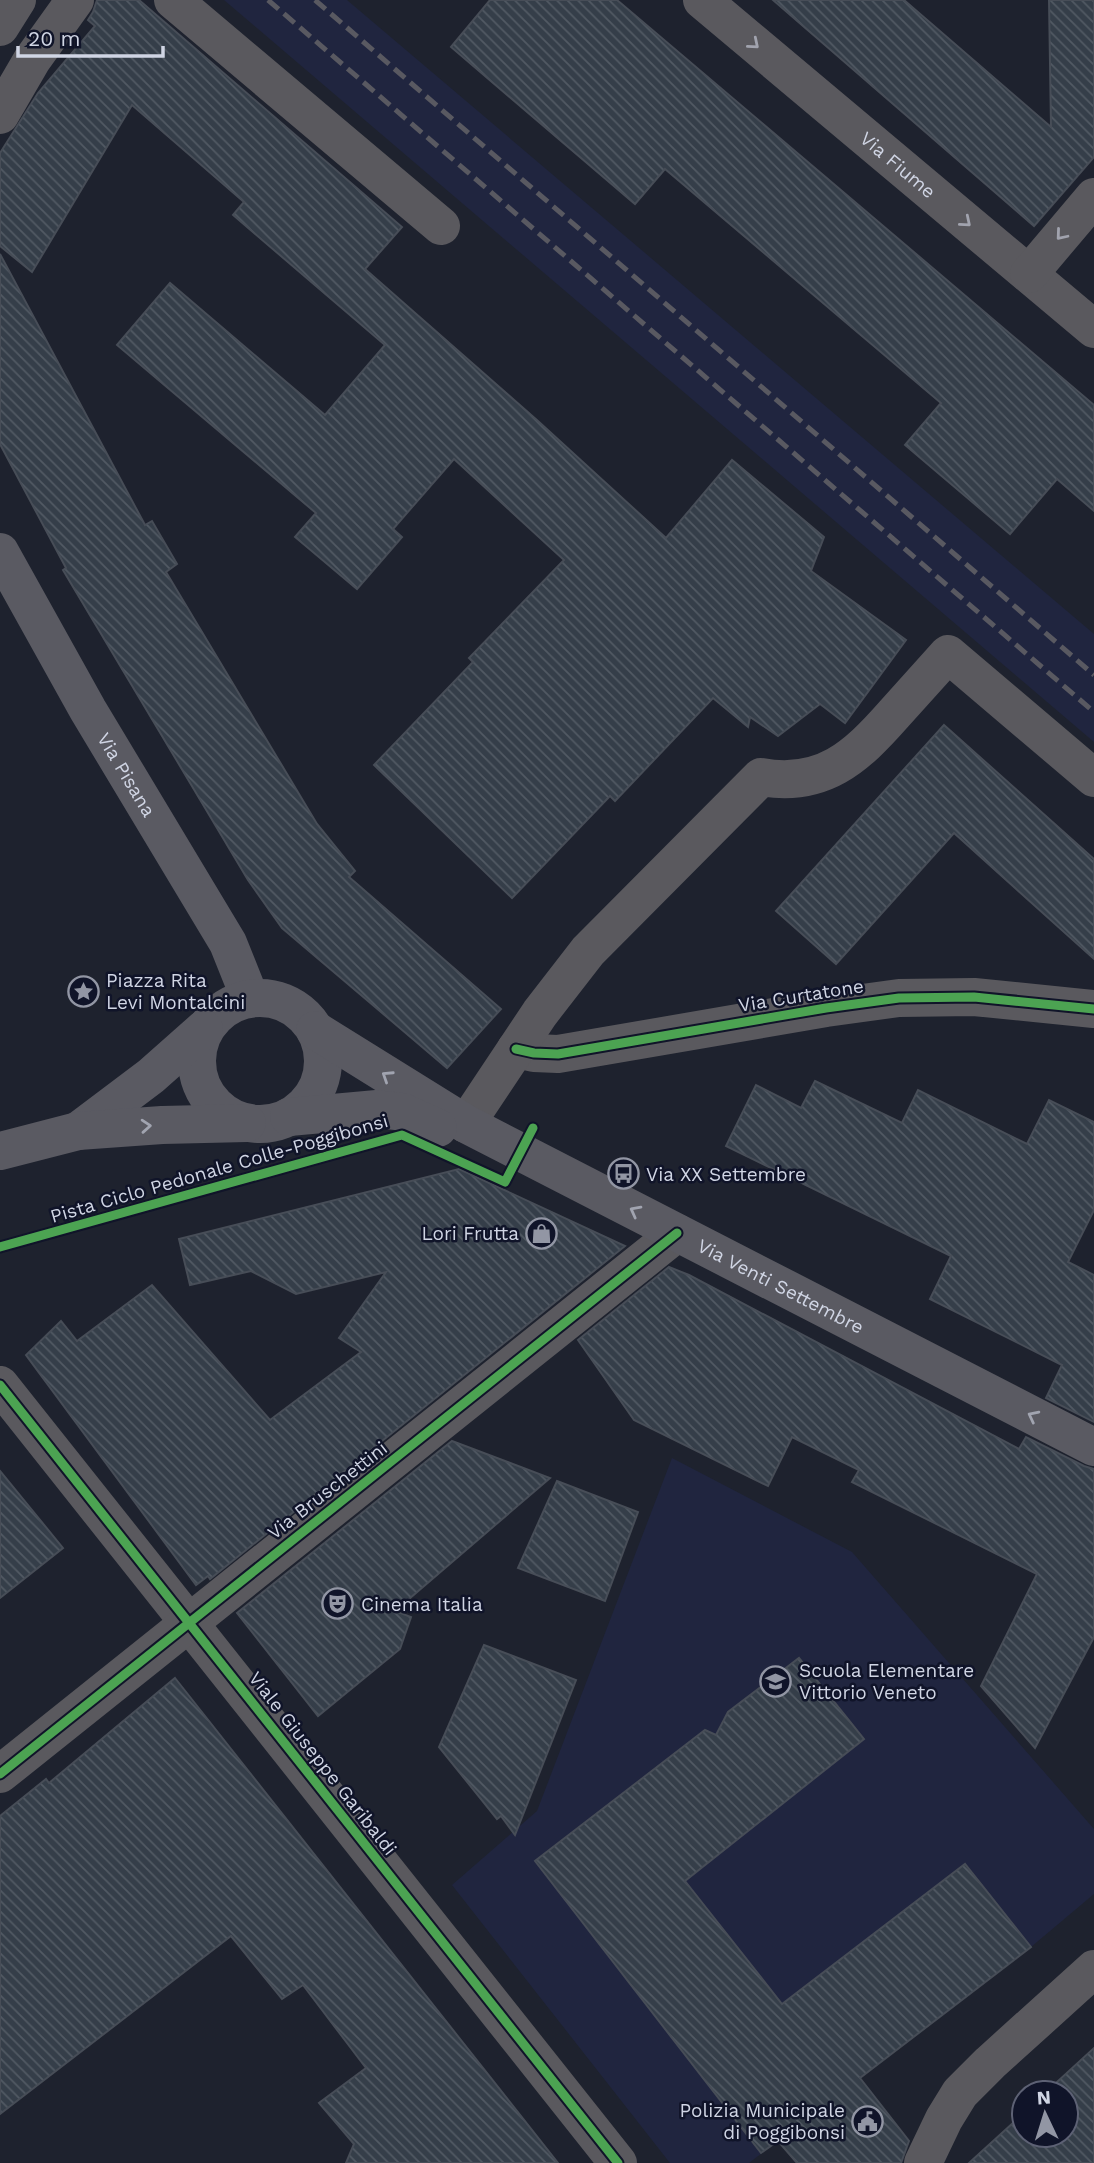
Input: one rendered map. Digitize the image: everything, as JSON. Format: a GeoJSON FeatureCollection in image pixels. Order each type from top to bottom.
{"type":"FeatureCollection","features":[{"type":"Feature","properties":{"kind":"main road","name":"Via Pisana"},"geometry":{"type":"LineString","coordinates":[[0,552],[88,710],[228,943],[250,998]]}},
{"type":"Feature","properties":{"kind":"main road"},"geometry":{"type":"LineString","coordinates":[[0,1151],[78,1131],[162,1125],[269,1124],[289,1117],[306,1105],[317,1087],[323,1066],[322,1048],[315,1030],[303,1014],[287,1003],[269,998],[250,998],[232,1004],[216,1015],[151,1076],[78,1131]]}},
{"type":"Feature","properties":{"kind":"main road"},"geometry":{"type":"LineString","coordinates":[[204,1029],[197,1048],[196,1066],[200,1085],[212,1102],[228,1116],[248,1124]]}},
{"type":"Feature","properties":{"kind":"main road","name":"Via Venti Settembre"},"geometry":{"type":"LineString","coordinates":[[315,1030],[466,1124],[1094,1447]]}},
{"type":"Feature","properties":{"kind":"main road","name":"Via Venti Settembre"},"geometry":{"type":"LineString","coordinates":[[289,1117],[377,1109],[403,1112],[445,1130],[461,1128],[466,1124]]}},
{"type":"Feature","properties":{"kind":"street"},"geometry":{"type":"LineString","coordinates":[[0,27],[17,0]]}},
{"type":"Feature","properties":{"kind":"street"},"geometry":{"type":"LineString","coordinates":[[0,115],[32,61],[75,0]]}},
{"type":"Feature","properties":{"kind":"street"},"geometry":{"type":"LineString","coordinates":[[173,0],[441,226]]}},
{"type":"Feature","properties":{"kind":"street","name":"Via Fiume"},"geometry":{"type":"LineString","coordinates":[[702,0],[1094,329]]}},
{"type":"Feature","properties":{"kind":"street"},"geometry":{"type":"LineString","coordinates":[[1029,274],[1094,197]]}},
{"type":"Feature","properties":{"kind":"street"},"geometry":{"type":"LineString","coordinates":[[466,1124],[540,1013],[588,951],[761,776],[787,779],[821,774],[845,762],[871,740],[948,654],[1094,778]]}},
{"type":"Feature","properties":{"kind":"street","name":"Via Curtatone"},"geometry":{"type":"LineString","coordinates":[[516,1049],[558,1054],[826,1008],[924,997],[974,997],[1094,1009]]}},
{"type":"Feature","properties":{"kind":"street","name":"Via Bruschettini"},"geometry":{"type":"LineString","coordinates":[[0,1774],[677,1233]]}},
{"type":"Feature","properties":{"kind":"street","name":"Viale Giuseppe Garibaldi"},"geometry":{"type":"LineString","coordinates":[[0,1385],[618,2163]]}},
{"type":"Feature","properties":{"kind":"street"},"geometry":{"type":"LineString","coordinates":[[923,2163],[960,2092],[1094,1969]]}},
{"type":"Feature","properties":{"kind":"shaded area"},"geometry":{"type":"Polygon","coordinates":[[[224,0],[347,0],[1094,634],[1094,742],[224,0]]]}},
{"type":"Feature","properties":{"kind":"shaded area","name":"Scuola Elementare Vittorio Veneto"},"geometry":{"type":"Polygon","coordinates":[[[672,1458],[852,1552],[1094,1829],[1094,1894],[1031,1947],[749,2163],[670,2163],[452,1885],[537,1811],[672,1458]]]}},
{"type":"Feature","properties":{"kind":"building"},"geometry":{"type":"Polygon","coordinates":[[[97,0],[139,0],[402,227],[365,269],[666,538],[732,460],[824,537],[811,571],[906,640],[845,723],[820,704],[778,736],[750,717],[748,727],[713,698],[615,801],[610,796],[512,898],[374,765],[473,662],[469,658],[564,560],[454,459],[393,529],[402,537],[357,589],[295,537],[316,513],[117,345],[170,283],[325,415],[385,345],[233,215],[244,202],[132,105],[32,272],[0,246],[0,153],[38,93],[95,26],[88,20],[97,0]]]}},
{"type":"Feature","properties":{"kind":"building"},"geometry":{"type":"Polygon","coordinates":[[[490,0],[617,0],[1094,405],[1094,511],[1057,479],[1010,534],[905,445],[941,403],[665,169],[635,204],[451,47],[490,0]]]}},
{"type":"Feature","properties":{"kind":"building"},"geometry":{"type":"Polygon","coordinates":[[[773,0],[904,0],[1051,127],[1049,0],[1094,0],[1094,157],[1034,226],[773,0]]]}},
{"type":"Feature","properties":{"kind":"building"},"geometry":{"type":"Polygon","coordinates":[[[0,254],[145,525],[152,521],[177,564],[166,572],[317,824],[355,871],[349,877],[501,1009],[447,1068],[282,928],[248,880],[63,570],[66,568],[0,444],[0,254]]]}},
{"type":"Feature","properties":{"kind":"building"},"geometry":{"type":"Polygon","coordinates":[[[944,725],[1094,859],[1094,959],[954,833],[836,964],[776,911],[944,725]]]}},
{"type":"Feature","properties":{"kind":"building"},"geometry":{"type":"Polygon","coordinates":[[[815,1081],[902,1123],[918,1090],[1027,1144],[1049,1100],[1094,1122],[1094,1210],[1068,1262],[1094,1275],[1094,1422],[1046,1398],[1062,1365],[930,1299],[951,1256],[726,1146],[756,1085],[801,1108],[815,1081]]]}},
{"type":"Feature","properties":{"kind":"building"},"geometry":{"type":"Polygon","coordinates":[[[459,1169],[625,1246],[210,1579],[208,1576],[196,1585],[26,1355],[61,1321],[77,1341],[152,1285],[270,1420],[361,1352],[339,1338],[386,1272],[296,1294],[251,1271],[190,1285],[179,1239],[459,1169]]]}},
{"type":"Feature","properties":{"kind":"building"},"geometry":{"type":"Polygon","coordinates":[[[669,1267],[689,1275],[1019,1449],[1026,1437],[1094,1469],[1094,1637],[1035,1748],[981,1686],[1037,1574],[852,1482],[859,1470],[792,1437],[768,1486],[634,1420],[578,1340],[669,1267]]]}},
{"type":"Feature","properties":{"kind":"building","name":"Cinema Italia"},"geometry":{"type":"Polygon","coordinates":[[[452,1441],[550,1478],[395,1611],[411,1617],[400,1649],[318,1716],[237,1613],[452,1441]]]}},
{"type":"Feature","properties":{"kind":"building"},"geometry":{"type":"Polygon","coordinates":[[[0,1471],[63,1548],[0,1598],[0,1471]]]}},
{"type":"Feature","properties":{"kind":"building"},"geometry":{"type":"Polygon","coordinates":[[[557,1481],[638,1512],[605,1601],[518,1568],[557,1481]]]}},
{"type":"Feature","properties":{"kind":"building"},"geometry":{"type":"Polygon","coordinates":[[[484,1645],[576,1680],[515,1835],[501,1816],[497,1819],[439,1747],[484,1645]]]}},
{"type":"Feature","properties":{"kind":"building"},"geometry":{"type":"Polygon","coordinates":[[[799,1658],[864,1739],[685,1881],[782,2004],[965,1864],[1031,1947],[860,2078],[909,2141],[901,2163],[797,2163],[778,2141],[761,2153],[535,1861],[705,1730],[716,1735],[728,1712],[799,1658]]]}},
{"type":"Feature","properties":{"kind":"building"},"geometry":{"type":"Polygon","coordinates":[[[175,1678],[558,2163],[346,2163],[354,2144],[319,2103],[366,2068],[303,1985],[282,1999],[231,1936],[0,2114],[0,1816],[46,1779],[49,1783],[175,1678]]]}},
{"type":"Feature","properties":{"kind":"building"},"geometry":{"type":"Polygon","coordinates":[[[1094,2048],[1094,2163],[969,2163],[1010,2126],[1010,2149],[1080,2149],[1080,2079],[1060,2079],[1094,2048]]]}},
{"type":"Feature","properties":{"kind":"railway"},"geometry":{"type":"LineString","coordinates":[[268,0],[1094,712]]}},
{"type":"Feature","properties":{"kind":"railway"},"geometry":{"type":"LineString","coordinates":[[315,0],[1094,675]]}},
{"type":"Feature","properties":{"kind":"cycle path"},"geometry":{"type":"LineString","coordinates":[[516,1049],[558,1054],[899,998],[974,997],[1094,1009]]}},
{"type":"Feature","properties":{"kind":"cycle path","name":"Pista Ciclo Pedonale Colle-Poggibonsi"},"geometry":{"type":"LineString","coordinates":[[0,1247],[402,1135],[505,1182],[533,1128]]}},
{"type":"Feature","properties":{"kind":"cycle path"},"geometry":{"type":"LineString","coordinates":[[0,1774],[677,1233]]}},
{"type":"Feature","properties":{"kind":"cycle path"},"geometry":{"type":"LineString","coordinates":[[0,1385],[618,2163]]}},
{"type":"Feature","properties":{"kind":"place","name":"Piazza Rita Levi Montalcini"},"geometry":{"type":"Point","coordinates":[83,991]}},
{"type":"Feature","properties":{"kind":"place","name":"Via XX Settembre"},"geometry":{"type":"Point","coordinates":[623,1174]}},
{"type":"Feature","properties":{"kind":"place","name":"Lori Frutta"},"geometry":{"type":"Point","coordinates":[542,1233]}},
{"type":"Feature","properties":{"kind":"place","name":"Cinema Italia"},"geometry":{"type":"Point","coordinates":[338,1604]}},
{"type":"Feature","properties":{"kind":"place","name":"Scuola Elementare Vittorio Veneto"},"geometry":{"type":"Point","coordinates":[776,1681]}},
{"type":"Feature","properties":{"kind":"place","name":"Polizia Municipale di Poggibonsi"},"geometry":{"type":"Point","coordinates":[868,2121]}}]}
